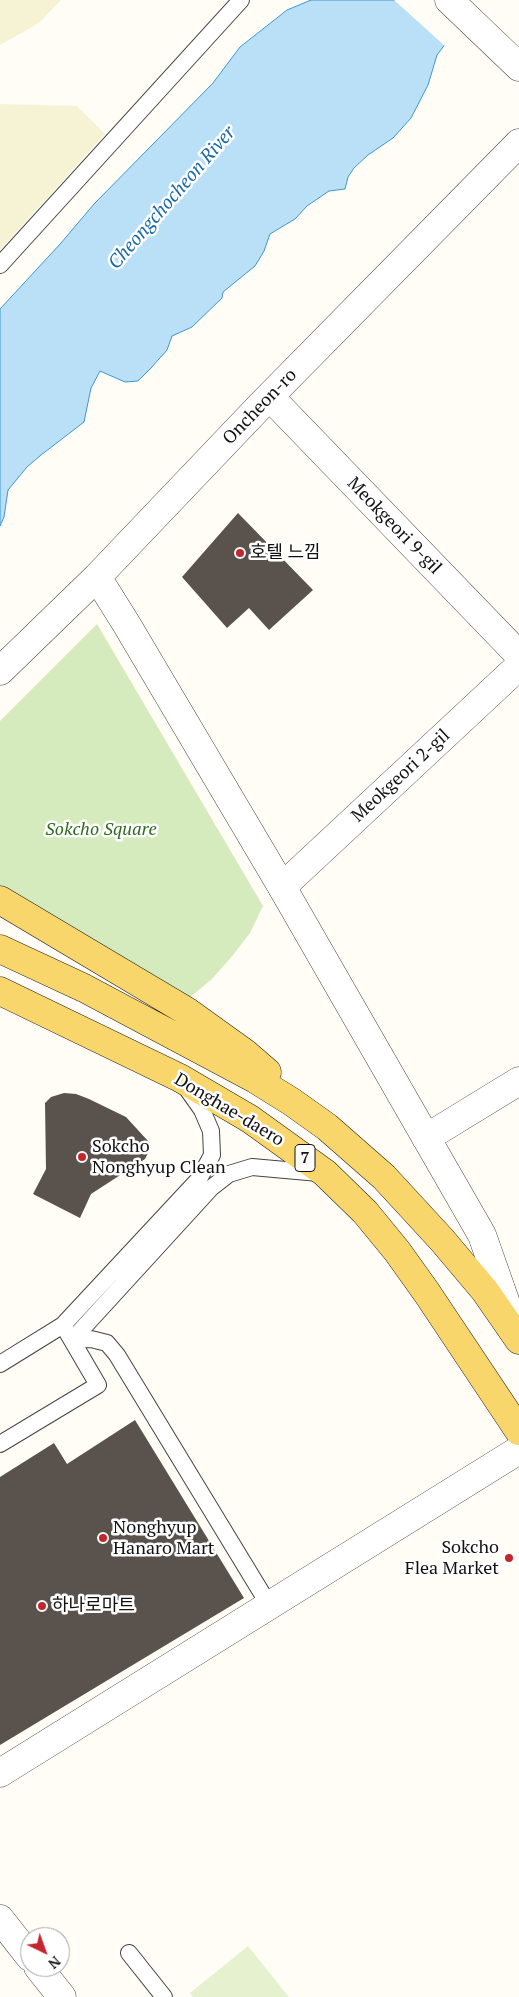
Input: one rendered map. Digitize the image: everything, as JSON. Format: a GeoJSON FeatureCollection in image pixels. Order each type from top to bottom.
{"type":"FeatureCollection","features":[{"type":"Feature","properties":{"kind":"main road"},"geometry":{"type":"LineString","coordinates":[[0,900],[188,1012],[245,1053],[327,1127]]}},
{"type":"Feature","properties":{"kind":"main road","name":"Donghae-daero"},"geometry":{"type":"LineString","coordinates":[[0,949],[84,988],[255,1079],[327,1127],[384,1176],[442,1240],[485,1291],[519,1339]]}},
{"type":"Feature","properties":{"kind":"main road","name":"Donghae-daero"},"geometry":{"type":"LineString","coordinates":[[0,991],[180,1078],[250,1119],[325,1173],[365,1212],[397,1251],[519,1431]]}},
{"type":"Feature","properties":{"kind":"street"},"geometry":{"type":"LineString","coordinates":[[449,0],[519,67]]}},
{"type":"Feature","properties":{"kind":"street","name":"Oncheon-ro"},"geometry":{"type":"LineString","coordinates":[[0,671],[97,577],[519,143]]}},
{"type":"Feature","properties":{"kind":"street","name":"Meokgeori 9-gil"},"geometry":{"type":"LineString","coordinates":[[270,397],[519,655]]}},
{"type":"Feature","properties":{"kind":"street"},"geometry":{"type":"LineString","coordinates":[[97,577],[128,625],[282,887],[482,1235],[519,1339]]}},
{"type":"Feature","properties":{"kind":"street","name":"Meokgeori 2-gil"},"geometry":{"type":"LineString","coordinates":[[282,887],[519,666]]}},
{"type":"Feature","properties":{"kind":"street"},"geometry":{"type":"LineString","coordinates":[[426,1138],[519,1081]]}},
{"type":"Feature","properties":{"kind":"street"},"geometry":{"type":"LineString","coordinates":[[0,1773],[519,1450]]}},
{"type":"Feature","properties":{"kind":"street"},"geometry":{"type":"LineString","coordinates":[[0,1919],[20,1944]]}},
{"type":"Feature","properties":{"kind":"street"},"geometry":{"type":"LineString","coordinates":[[46,1977],[62,1997]]}},
{"type":"Feature","properties":{"kind":"lane"},"geometry":{"type":"LineString","coordinates":[[0,265],[241,0]]}},
{"type":"Feature","properties":{"kind":"lane"},"geometry":{"type":"LineString","coordinates":[[0,1364],[63,1325],[200,1179],[212,1155],[211,1131],[202,1110],[180,1078]]}},
{"type":"Feature","properties":{"kind":"lane"},"geometry":{"type":"LineString","coordinates":[[72,1340],[211,1188],[229,1174],[252,1167],[325,1173]]}},
{"type":"Feature","properties":{"kind":"lane"},"geometry":{"type":"LineString","coordinates":[[0,1444],[98,1385],[63,1325]]}},
{"type":"Feature","properties":{"kind":"lane"},"geometry":{"type":"LineString","coordinates":[[72,1340],[91,1339],[107,1343],[117,1355],[269,1606]]}},
{"type":"Feature","properties":{"kind":"lane"},"geometry":{"type":"LineString","coordinates":[[128,1953],[159,1995]]}},
{"type":"Feature","properties":{"kind":"shaded area"},"geometry":{"type":"Polygon","coordinates":[[[0,0],[61,0],[39,23],[0,45],[0,0]]]}},
{"type":"Feature","properties":{"kind":"shaded area"},"geometry":{"type":"Polygon","coordinates":[[[0,104],[77,106],[105,134],[0,250],[0,104]]]}},
{"type":"Feature","properties":{"kind":"green space","name":"Sokcho Square"},"geometry":{"type":"Polygon","coordinates":[[[97,624],[263,906],[250,933],[233,955],[212,979],[188,999],[0,888],[0,721],[97,624]]]}},
{"type":"Feature","properties":{"kind":"green space"},"geometry":{"type":"Polygon","coordinates":[[[248,1946],[289,1997],[193,1997],[190,1993],[248,1946]]]}},
{"type":"Feature","properties":{"kind":"water","name":"Cheongchocheon River"},"geometry":{"type":"Polygon","coordinates":[[[311,0],[486,0],[458,27],[437,55],[428,85],[411,118],[393,138],[368,155],[354,168],[348,177],[345,189],[329,191],[307,206],[295,219],[270,234],[264,251],[255,266],[223,292],[222,298],[192,327],[172,336],[167,350],[138,381],[125,382],[100,371],[91,388],[84,422],[27,467],[8,490],[4,517],[0,526],[0,309],[94,204],[213,83],[240,47],[287,10],[311,0]]]}},
{"type":"Feature","properties":{"kind":"pier"},"geometry":{"type":"Polygon","coordinates":[[[394,0],[488,0],[460,28],[446,47],[394,0]]]}},
{"type":"Feature","properties":{"kind":"building","name":"호텔 느낌"},"geometry":{"type":"Polygon","coordinates":[[[238,513],[313,590],[269,630],[249,608],[227,628],[182,577],[238,513]]]}},
{"type":"Feature","properties":{"kind":"building"},"geometry":{"type":"Polygon","coordinates":[[[64,1093],[76,1094],[89,1099],[126,1117],[148,1141],[150,1149],[145,1159],[91,1194],[80,1218],[33,1194],[46,1169],[45,1103],[51,1097],[64,1093]]]}},
{"type":"Feature","properties":{"kind":"building","name":"Nonghyup Hanaro Mart"},"geometry":{"type":"Polygon","coordinates":[[[135,1420],[244,1598],[0,1745],[0,1477],[54,1443],[67,1464],[135,1420]]]}},
{"type":"Feature","properties":{"kind":"place","name":"호텔 느낌"},"geometry":{"type":"Point","coordinates":[240,553]}},
{"type":"Feature","properties":{"kind":"place","name":"Sokcho Nonghyup Clean"},"geometry":{"type":"Point","coordinates":[82,1157]}},
{"type":"Feature","properties":{"kind":"place","name":"Nonghyup Hanaro Mart"},"geometry":{"type":"Point","coordinates":[103,1538]}},
{"type":"Feature","properties":{"kind":"place","name":"Sokcho Flea Market"},"geometry":{"type":"Point","coordinates":[509,1558]}},
{"type":"Feature","properties":{"kind":"place","name":"하나로마트"},"geometry":{"type":"Point","coordinates":[42,1606]}}]}
